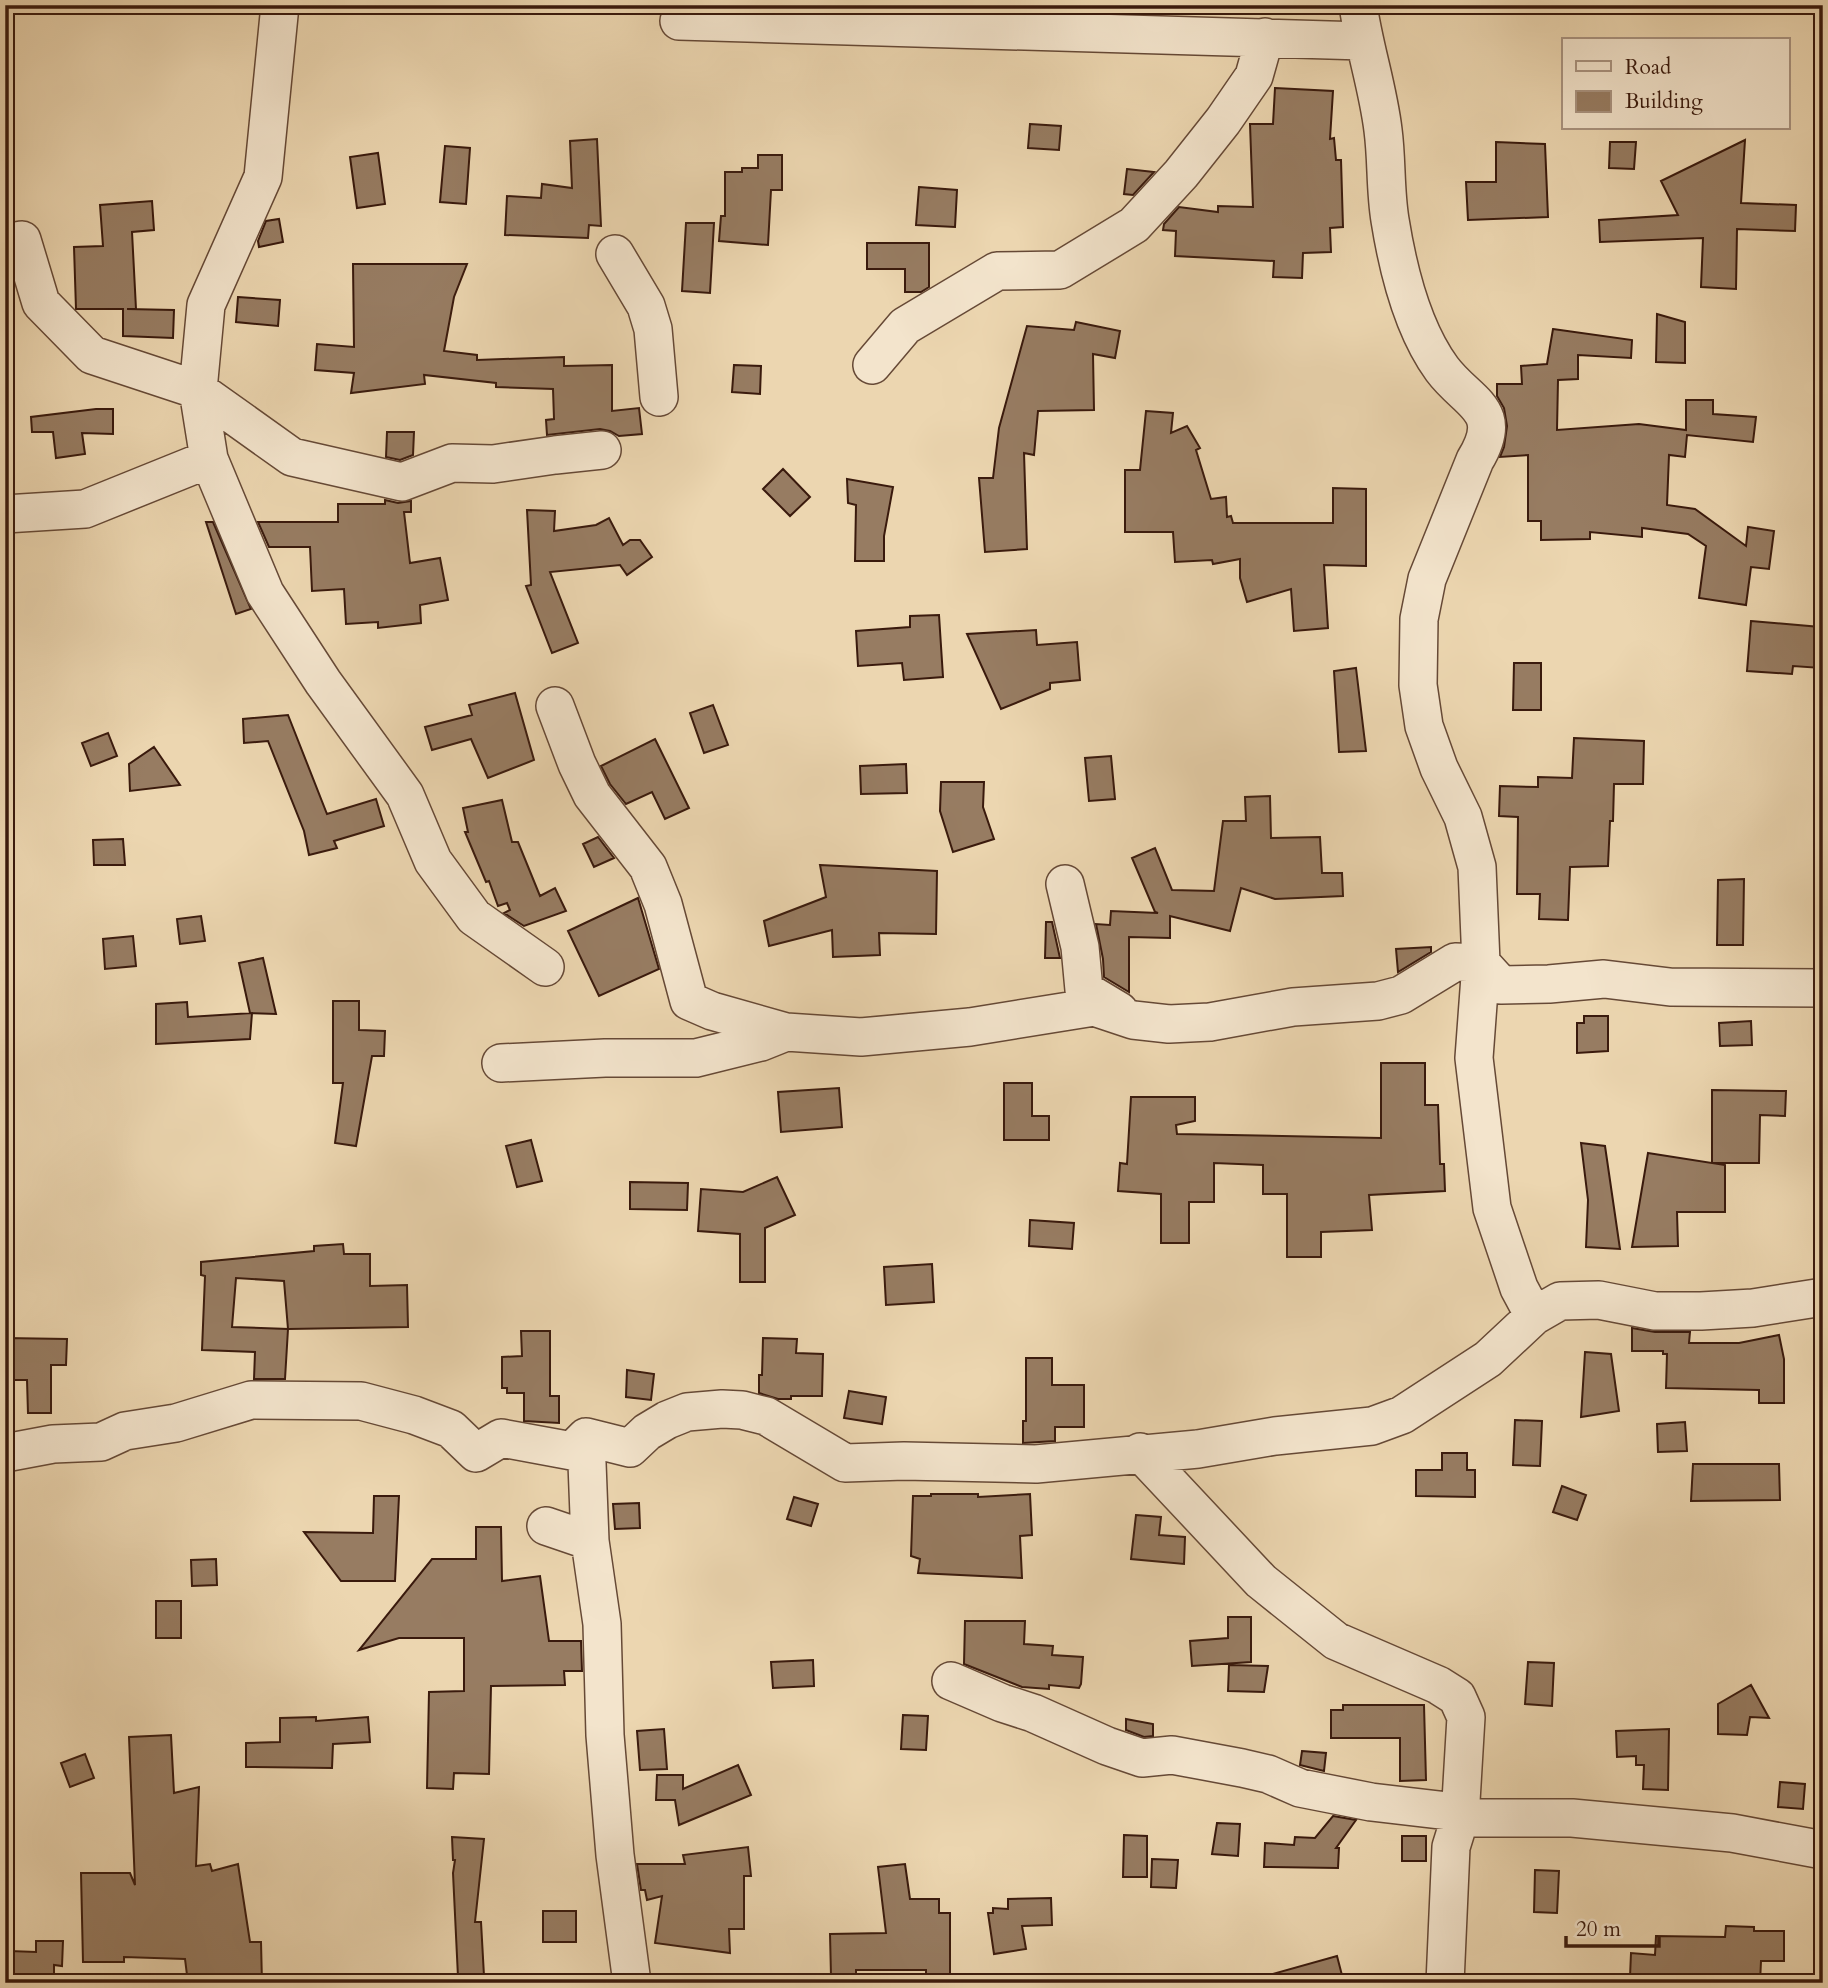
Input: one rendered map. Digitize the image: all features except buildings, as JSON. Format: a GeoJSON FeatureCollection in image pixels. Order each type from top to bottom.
{"type":"FeatureCollection","features":[{"type":"Feature","properties":{"kind":"street"},"geometry":{"type":"LineString","coordinates":[[280,5],[263,177],[206,304],[198,390],[209,459],[265,593],[323,682],[405,795],[433,861],[474,917],[545,967]]}},
{"type":"Feature","properties":{"kind":"street"},"geometry":{"type":"LineString","coordinates":[[1358,5],[1363,41],[1383,131],[1390,219],[1412,310],[1429,351],[1451,381],[1465,391],[1485,417],[1487,430],[1483,446],[1427,579],[1419,619],[1418,685],[1424,726],[1439,768],[1463,817],[1477,867],[1481,963],[1474,1058],[1492,1208],[1519,1288],[1534,1316]]}},
{"type":"Feature","properties":{"kind":"street"},"geometry":{"type":"LineString","coordinates":[[678,21],[1363,41]]}},
{"type":"Feature","properties":{"kind":"street"},"geometry":{"type":"LineString","coordinates":[[872,365],[905,326],[997,271],[1060,270],[1134,225],[1181,174],[1223,121],[1254,76],[1265,37]]}},
{"type":"Feature","properties":{"kind":"street"},"geometry":{"type":"LineString","coordinates":[[5,243],[22,240],[41,303],[92,355],[198,390],[292,457],[402,482],[452,463],[493,464],[601,450]]}},
{"type":"Feature","properties":{"kind":"street"},"geometry":{"type":"LineString","coordinates":[[615,254],[646,306],[653,329],[659,397]]}},
{"type":"Feature","properties":{"kind":"street"},"geometry":{"type":"LineString","coordinates":[[5,513],[85,509],[209,459]]}},
{"type":"Feature","properties":{"kind":"street"},"geometry":{"type":"LineString","coordinates":[[555,706],[592,795],[648,867],[663,904],[689,1001],[712,1011],[786,1032],[861,1037],[970,1027],[1094,1007],[1133,1020],[1169,1024],[1210,1021],[1293,1007],[1378,1001],[1401,995],[1455,962],[1481,963],[1501,985],[1604,979],[1670,987],[1823,988]]}},
{"type":"Feature","properties":{"kind":"street"},"geometry":{"type":"LineString","coordinates":[[1065,884],[1080,947],[1084,990],[1133,1020]]}},
{"type":"Feature","properties":{"kind":"street"},"geometry":{"type":"LineString","coordinates":[[502,1063],[605,1058],[696,1058],[761,1042],[786,1032]]}},
{"type":"Feature","properties":{"kind":"street"},"geometry":{"type":"LineString","coordinates":[[586,1437],[630,1448],[647,1432],[667,1420],[687,1412],[722,1409],[766,1416],[845,1463],[904,1461],[1036,1464],[1140,1452],[1198,1449],[1275,1436],[1372,1426],[1402,1415],[1488,1359],[1534,1316],[1560,1301],[1599,1300],[1655,1311],[1701,1311],[1753,1308],[1823,1297]]}},
{"type":"Feature","properties":{"kind":"street"},"geometry":{"type":"LineString","coordinates":[[5,1454],[53,1444],[101,1442],[125,1431],[176,1423],[251,1400],[361,1401],[414,1415],[451,1429],[476,1453],[502,1438],[572,1451],[586,1437]]}},
{"type":"Feature","properties":{"kind":"street"},"geometry":{"type":"LineString","coordinates":[[586,1437],[590,1541],[601,1624],[605,1735],[615,1855],[632,1983]]}},
{"type":"Feature","properties":{"kind":"street"},"geometry":{"type":"LineString","coordinates":[[1140,1452],[1261,1581],[1336,1641],[1438,1685],[1457,1698],[1466,1717],[1460,1818],[1451,1847],[1445,1983]]}},
{"type":"Feature","properties":{"kind":"street"},"geometry":{"type":"LineString","coordinates":[[546,1525],[590,1541]]}},
{"type":"Feature","properties":{"kind":"street"},"geometry":{"type":"LineString","coordinates":[[951,1681],[1142,1758],[1172,1755],[1242,1768],[1268,1774],[1300,1788],[1370,1802],[1448,1811],[1460,1818],[1572,1818],[1732,1833],[1823,1850]]}}]}
